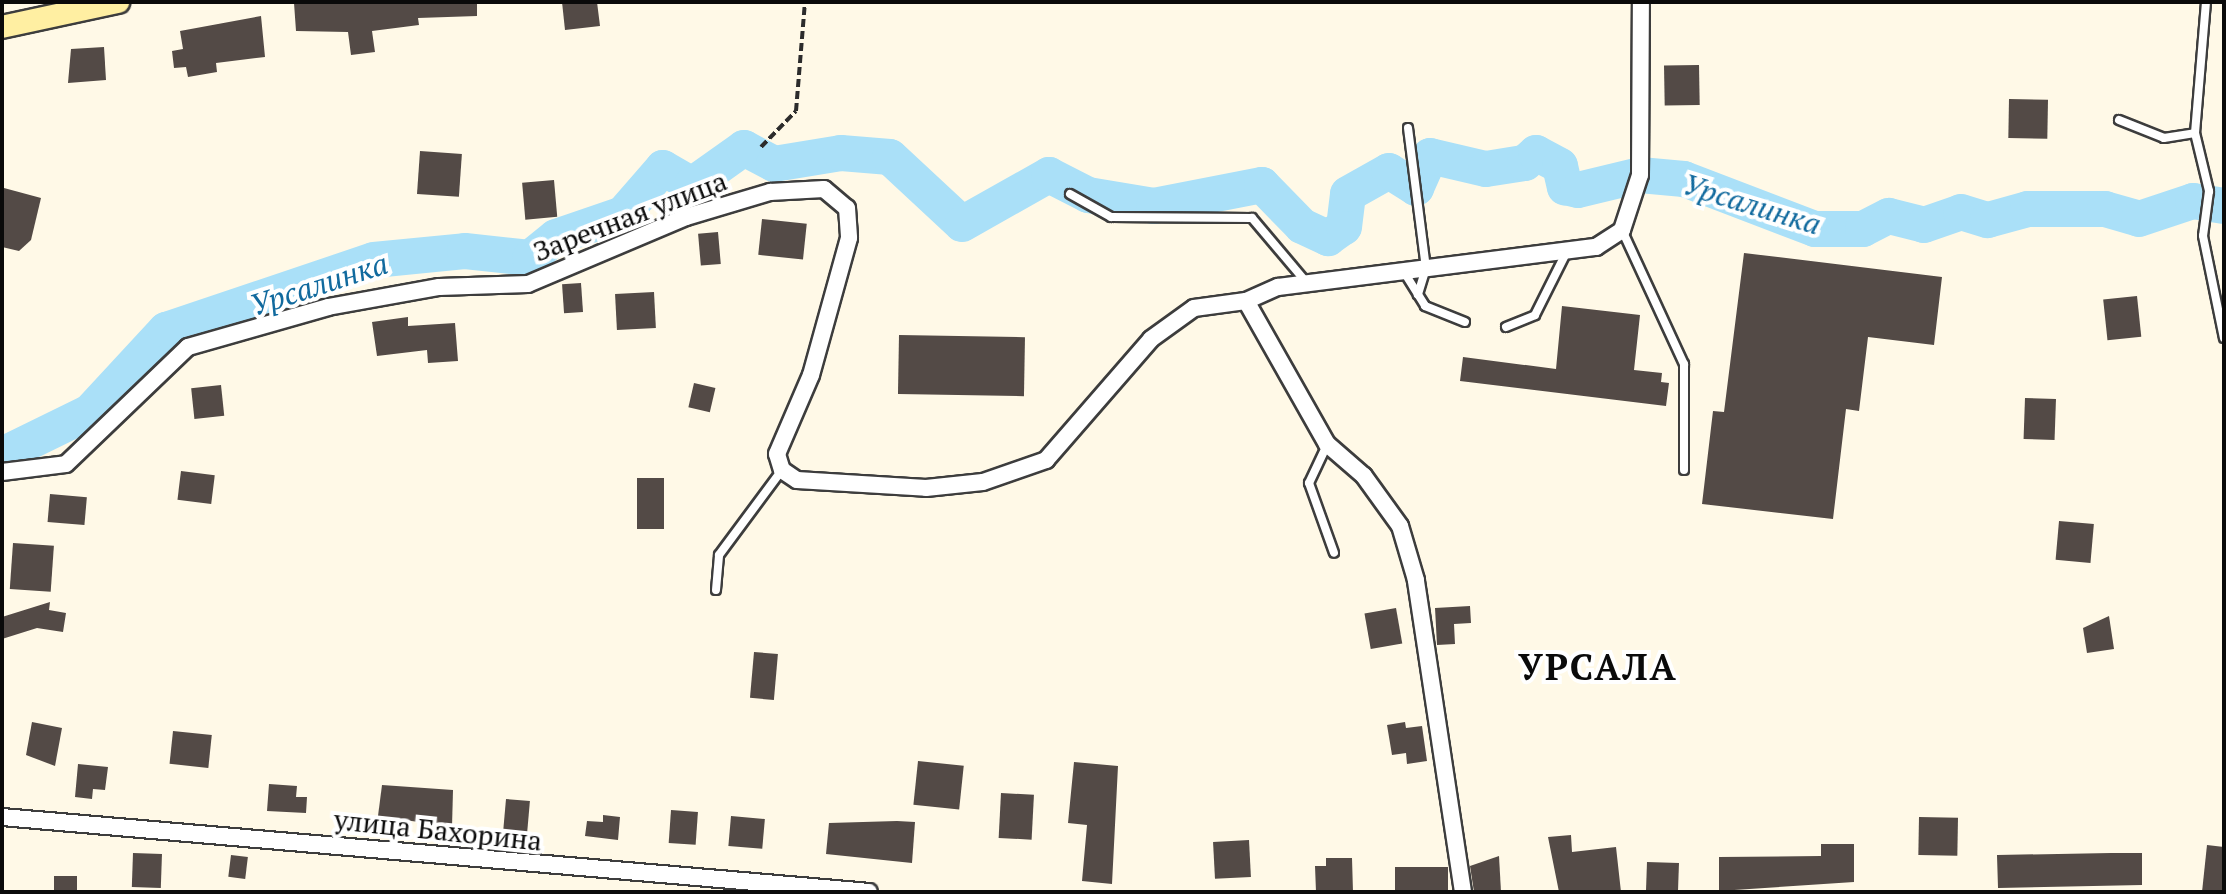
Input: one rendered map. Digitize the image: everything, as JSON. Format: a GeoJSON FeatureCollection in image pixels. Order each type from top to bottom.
{"type":"FeatureCollection","features":[{"type":"Feature","properties":{"kind":"street"},"geometry":{"type":"LineString","coordinates":[[2,27],[118,2]]}},
{"type":"Feature","properties":{"kind":"street"},"geometry":{"type":"LineString","coordinates":[[782,470],[797,480],[926,488],[1021,470],[1046,460],[1079,431],[1162,331],[1194,308],[1246,301],[1307,283],[1596,247],[1622,230],[1640,175],[1641,2]]}},
{"type":"Feature","properties":{"kind":"street","name":"Заречная улица"},"geometry":{"type":"LineString","coordinates":[[2,472],[66,464],[188,347],[265,320],[439,287],[528,284],[686,217],[770,192],[824,189],[847,208],[849,238],[811,375],[777,454],[782,470]]}},
{"type":"Feature","properties":{"kind":"street"},"geometry":{"type":"LineString","coordinates":[[1246,301],[1327,444],[1364,476],[1400,526],[1416,580],[1463,892]]}},
{"type":"Feature","properties":{"kind":"street","name":"улица Бахорина"},"geometry":{"type":"LineString","coordinates":[[2,817],[869,892]]}},
{"type":"Feature","properties":{"kind":"lane"},"geometry":{"type":"LineString","coordinates":[[2206,2],[2195,133],[2209,191],[2203,236],[2224,338]]}},
{"type":"Feature","properties":{"kind":"lane"},"geometry":{"type":"LineString","coordinates":[[2119,120],[2164,138],[2195,133]]}},
{"type":"Feature","properties":{"kind":"lane"},"geometry":{"type":"LineString","coordinates":[[1408,128],[1426,268],[1418,295]]}},
{"type":"Feature","properties":{"kind":"lane"},"geometry":{"type":"LineString","coordinates":[[1070,194],[1111,217],[1252,218],[1307,283]]}},
{"type":"Feature","properties":{"kind":"lane"},"geometry":{"type":"LineString","coordinates":[[1622,230],[1684,364],[1684,470]]}},
{"type":"Feature","properties":{"kind":"lane"},"geometry":{"type":"LineString","coordinates":[[1506,327],[1535,315],[1567,250]]}},
{"type":"Feature","properties":{"kind":"lane"},"geometry":{"type":"LineString","coordinates":[[1404,271],[1425,306],[1465,322]]}},
{"type":"Feature","properties":{"kind":"lane"},"geometry":{"type":"LineString","coordinates":[[1327,444],[1309,483],[1334,553]]}},
{"type":"Feature","properties":{"kind":"lane"},"geometry":{"type":"LineString","coordinates":[[716,590],[719,555],[782,470]]}},
{"type":"Feature","properties":{"kind":"path"},"geometry":{"type":"LineString","coordinates":[[761,147],[796,111],[805,2]]}},
{"type":"Feature","properties":{"kind":"building"},"geometry":{"type":"Polygon","coordinates":[[[477,2],[477,16],[418,18],[419,25],[372,31],[375,52],[351,55],[348,32],[296,31],[294,3],[477,2]]]}},
{"type":"Feature","properties":{"kind":"building"},"geometry":{"type":"Polygon","coordinates":[[[562,2],[597,2],[600,26],[565,30],[562,2]]]}},
{"type":"Feature","properties":{"kind":"building"},"geometry":{"type":"Polygon","coordinates":[[[261,16],[265,57],[216,63],[217,72],[188,77],[186,67],[174,68],[172,51],[183,49],[180,31],[261,16]]]}},
{"type":"Feature","properties":{"kind":"building"},"geometry":{"type":"Polygon","coordinates":[[[104,47],[106,80],[68,83],[71,49],[104,47]]]}},
{"type":"Feature","properties":{"kind":"building"},"geometry":{"type":"Polygon","coordinates":[[[1699,65],[1700,105],[1665,106],[1664,66],[1699,65]]]}},
{"type":"Feature","properties":{"kind":"building"},"geometry":{"type":"Polygon","coordinates":[[[2009,99],[2048,100],[2047,139],[2008,138],[2009,99]]]}},
{"type":"Feature","properties":{"kind":"building"},"geometry":{"type":"Polygon","coordinates":[[[420,151],[462,154],[459,197],[417,194],[420,151]]]}},
{"type":"Feature","properties":{"kind":"building"},"geometry":{"type":"Polygon","coordinates":[[[554,180],[557,217],[525,220],[522,183],[554,180]]]}},
{"type":"Feature","properties":{"kind":"building"},"geometry":{"type":"Polygon","coordinates":[[[4,188],[41,198],[31,240],[19,251],[2,247],[4,188]]]}},
{"type":"Feature","properties":{"kind":"building"},"geometry":{"type":"Polygon","coordinates":[[[762,219],[807,224],[803,260],[758,255],[762,219]]]}},
{"type":"Feature","properties":{"kind":"building"},"geometry":{"type":"Polygon","coordinates":[[[718,232],[721,264],[701,266],[698,234],[718,232]]]}},
{"type":"Feature","properties":{"kind":"building"},"geometry":{"type":"Polygon","coordinates":[[[1744,253],[1942,277],[1934,345],[1868,337],[1859,411],[1846,409],[1833,519],[1702,504],[1713,411],[1724,412],[1744,253]]]}},
{"type":"Feature","properties":{"kind":"building"},"geometry":{"type":"Polygon","coordinates":[[[581,283],[583,312],[564,313],[562,284],[581,283]]]}},
{"type":"Feature","properties":{"kind":"building"},"geometry":{"type":"Polygon","coordinates":[[[654,292],[656,328],[617,330],[615,294],[654,292]]]}},
{"type":"Feature","properties":{"kind":"building"},"geometry":{"type":"Polygon","coordinates":[[[2137,296],[2141,337],[2107,340],[2103,300],[2137,296]]]}},
{"type":"Feature","properties":{"kind":"building"},"geometry":{"type":"Polygon","coordinates":[[[1562,306],[1640,315],[1634,370],[1662,373],[1661,382],[1669,383],[1666,406],[1460,381],[1463,357],[1556,369],[1562,306]]]}},
{"type":"Feature","properties":{"kind":"building"},"geometry":{"type":"Polygon","coordinates":[[[408,317],[408,326],[455,323],[458,361],[428,363],[427,350],[377,356],[372,322],[408,317]]]}},
{"type":"Feature","properties":{"kind":"building"},"geometry":{"type":"Polygon","coordinates":[[[899,335],[1025,337],[1024,396],[898,394],[899,335]]]}},
{"type":"Feature","properties":{"kind":"building"},"geometry":{"type":"Polygon","coordinates":[[[694,383],[715,388],[710,412],[688,407],[694,383]]]}},
{"type":"Feature","properties":{"kind":"building"},"geometry":{"type":"Polygon","coordinates":[[[221,385],[224,416],[194,419],[191,388],[221,385]]]}},
{"type":"Feature","properties":{"kind":"building"},"geometry":{"type":"Polygon","coordinates":[[[2025,398],[2056,399],[2055,440],[2024,439],[2025,398]]]}},
{"type":"Feature","properties":{"kind":"building"},"geometry":{"type":"Polygon","coordinates":[[[181,471],[215,475],[211,504],[177,500],[181,471]]]}},
{"type":"Feature","properties":{"kind":"building"},"geometry":{"type":"Polygon","coordinates":[[[637,478],[664,478],[664,529],[637,529],[637,478]]]}},
{"type":"Feature","properties":{"kind":"building"},"geometry":{"type":"Polygon","coordinates":[[[50,494],[87,497],[84,525],[48,522],[50,494]]]}},
{"type":"Feature","properties":{"kind":"building"},"geometry":{"type":"Polygon","coordinates":[[[2059,521],[2094,524],[2090,563],[2056,560],[2059,521]]]}},
{"type":"Feature","properties":{"kind":"building"},"geometry":{"type":"Polygon","coordinates":[[[13,543],[54,546],[51,592],[10,589],[13,543]]]}},
{"type":"Feature","properties":{"kind":"building"},"geometry":{"type":"Polygon","coordinates":[[[50,602],[49,610],[66,613],[63,632],[37,628],[2,639],[2,617],[50,602]]]}},
{"type":"Feature","properties":{"kind":"building"},"geometry":{"type":"Polygon","coordinates":[[[1470,606],[1471,623],[1454,624],[1455,644],[1437,645],[1435,608],[1470,606]]]}},
{"type":"Feature","properties":{"kind":"building"},"geometry":{"type":"Polygon","coordinates":[[[1396,608],[1402,643],[1371,649],[1364,614],[1396,608]]]}},
{"type":"Feature","properties":{"kind":"building"},"geometry":{"type":"Polygon","coordinates":[[[2109,616],[2114,649],[2087,653],[2083,628],[2109,616]]]}},
{"type":"Feature","properties":{"kind":"building"},"geometry":{"type":"Polygon","coordinates":[[[754,652],[778,654],[774,700],[750,698],[754,652]]]}},
{"type":"Feature","properties":{"kind":"building"},"geometry":{"type":"Polygon","coordinates":[[[32,722],[62,728],[55,766],[26,755],[32,722]]]}},
{"type":"Feature","properties":{"kind":"building"},"geometry":{"type":"Polygon","coordinates":[[[1405,722],[1406,728],[1422,726],[1427,761],[1407,764],[1406,753],[1392,755],[1387,725],[1405,722]]]}},
{"type":"Feature","properties":{"kind":"building"},"geometry":{"type":"Polygon","coordinates":[[[173,731],[212,735],[208,768],[170,764],[173,731]]]}},
{"type":"Feature","properties":{"kind":"building"},"geometry":{"type":"Polygon","coordinates":[[[918,761],[964,766],[959,810],[913,805],[918,761]]]}},
{"type":"Feature","properties":{"kind":"building"},"geometry":{"type":"Polygon","coordinates":[[[1074,762],[1118,766],[1112,884],[1082,881],[1087,825],[1068,823],[1074,762]]]}},
{"type":"Feature","properties":{"kind":"building"},"geometry":{"type":"Polygon","coordinates":[[[78,764],[108,767],[105,790],[93,789],[92,799],[75,797],[78,764]]]}},
{"type":"Feature","properties":{"kind":"building"},"geometry":{"type":"Polygon","coordinates":[[[269,784],[297,786],[296,797],[307,797],[306,813],[267,811],[269,784]]]}},
{"type":"Feature","properties":{"kind":"building"},"geometry":{"type":"Polygon","coordinates":[[[382,785],[453,790],[452,827],[378,816],[382,785]]]}},
{"type":"Feature","properties":{"kind":"building"},"geometry":{"type":"Polygon","coordinates":[[[1001,793],[1034,795],[1032,840],[999,838],[1001,793]]]}},
{"type":"Feature","properties":{"kind":"building"},"geometry":{"type":"Polygon","coordinates":[[[506,799],[530,801],[527,835],[503,833],[506,799]]]}},
{"type":"Feature","properties":{"kind":"building"},"geometry":{"type":"Polygon","coordinates":[[[671,810],[698,812],[696,845],[669,843],[671,810]]]}},
{"type":"Feature","properties":{"kind":"building"},"geometry":{"type":"Polygon","coordinates":[[[603,815],[620,817],[618,840],[585,836],[587,821],[603,822],[603,815]]]}},
{"type":"Feature","properties":{"kind":"building"},"geometry":{"type":"Polygon","coordinates":[[[731,816],[765,819],[762,849],[728,846],[731,816]]]}},
{"type":"Feature","properties":{"kind":"building"},"geometry":{"type":"Polygon","coordinates":[[[1919,817],[1958,818],[1957,856],[1918,855],[1919,817]]]}},
{"type":"Feature","properties":{"kind":"building"},"geometry":{"type":"Polygon","coordinates":[[[915,822],[912,863],[826,854],[829,823],[915,822]]]}},
{"type":"Feature","properties":{"kind":"building"},"geometry":{"type":"Polygon","coordinates":[[[1571,835],[1572,852],[1616,847],[1621,892],[1559,892],[1548,837],[1571,835]]]}},
{"type":"Feature","properties":{"kind":"building"},"geometry":{"type":"Polygon","coordinates":[[[1249,840],[1251,877],[1215,879],[1213,842],[1249,840]]]}},
{"type":"Feature","properties":{"kind":"building"},"geometry":{"type":"Polygon","coordinates":[[[1821,844],[1854,844],[1854,882],[1719,891],[1719,857],[1821,856],[1821,844]]]}},
{"type":"Feature","properties":{"kind":"building"},"geometry":{"type":"Polygon","coordinates":[[[2207,845],[2224,847],[2224,892],[2202,892],[2207,845]]]}},
{"type":"Feature","properties":{"kind":"building"},"geometry":{"type":"Polygon","coordinates":[[[133,853],[162,854],[161,888],[132,887],[133,853]]]}},
{"type":"Feature","properties":{"kind":"building"},"geometry":{"type":"Polygon","coordinates":[[[2142,853],[2142,885],[1998,888],[1997,855],[2142,853]]]}},
{"type":"Feature","properties":{"kind":"building"},"geometry":{"type":"Polygon","coordinates":[[[231,855],[248,857],[245,879],[228,877],[231,855]]]}},
{"type":"Feature","properties":{"kind":"building"},"geometry":{"type":"Polygon","coordinates":[[[1499,856],[1501,892],[1474,892],[1470,866],[1499,856]]]}},
{"type":"Feature","properties":{"kind":"building"},"geometry":{"type":"Polygon","coordinates":[[[1326,858],[1352,858],[1353,892],[1316,892],[1315,866],[1326,866],[1326,858]]]}},
{"type":"Feature","properties":{"kind":"building"},"geometry":{"type":"Polygon","coordinates":[[[1647,862],[1679,863],[1678,892],[1646,892],[1647,862]]]}},
{"type":"Feature","properties":{"kind":"building"},"geometry":{"type":"Polygon","coordinates":[[[1395,867],[1448,867],[1448,892],[1395,892],[1395,867]]]}},
{"type":"Feature","properties":{"kind":"building"},"geometry":{"type":"Polygon","coordinates":[[[54,876],[77,876],[77,892],[54,892],[54,876]]]}},
{"type":"Feature","properties":{"kind":"waterway","name":"Урсалинка"},"geometry":{"type":"LineString","coordinates":[[2,455],[90,412],[166,330],[374,260],[465,251],[530,258],[556,237],[623,214],[663,168],[692,185],[744,148],[774,164],[841,153],[890,157],[962,224],[1049,175],[1088,195],[1154,206],[1262,185],[1302,226],[1328,238],[1344,227],[1348,194],[1389,171],[1416,188],[1430,156],[1486,169],[1525,163],[1536,153],[1560,166],[1565,187],[1578,190],[1640,175],[1684,179],[1815,229],[1863,229],[1889,216],[1924,225],[1961,212],[1988,220],[2028,209],[2105,209],[2139,219],[2193,201],[2224,206]]}},
{"type":"Feature","properties":{"kind":"district","name":"УРСАЛА"},"geometry":{"type":"Point","coordinates":[1598,667]}}]}
